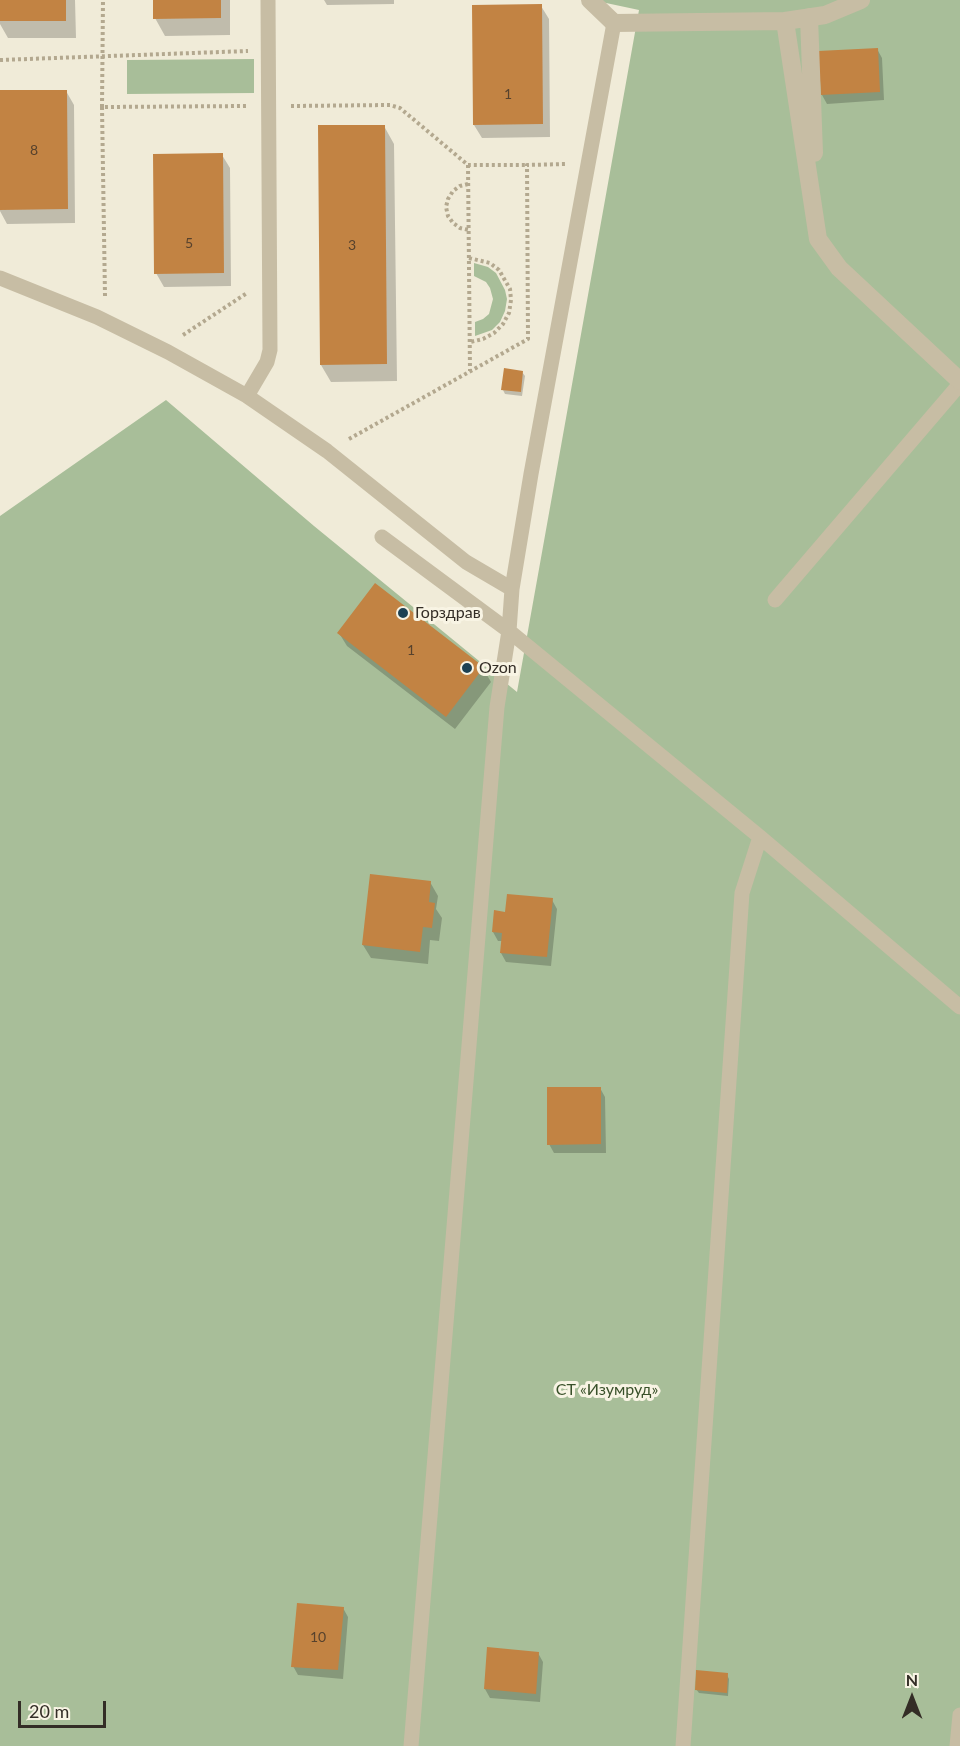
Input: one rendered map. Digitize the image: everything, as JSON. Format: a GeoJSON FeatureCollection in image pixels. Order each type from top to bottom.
{"type":"FeatureCollection","features":[{"type":"Feature","properties":{"kind":"street"},"geometry":{"type":"LineString","coordinates":[[590,0],[614,23],[785,21],[825,15],[861,0]]}},
{"type":"Feature","properties":{"kind":"street"},"geometry":{"type":"LineString","coordinates":[[809,17],[818,239]]}},
{"type":"Feature","properties":{"kind":"street"},"geometry":{"type":"LineString","coordinates":[[785,21],[818,239],[839,268],[960,383]]}},
{"type":"Feature","properties":{"kind":"lane"},"geometry":{"type":"LineString","coordinates":[[247,396],[269,357],[268,0]]}},
{"type":"Feature","properties":{"kind":"lane"},"geometry":{"type":"LineString","coordinates":[[411,1746],[497,707],[509,631],[512,589],[614,23]]}},
{"type":"Feature","properties":{"kind":"lane"},"geometry":{"type":"LineString","coordinates":[[0,278],[96,317],[168,352],[247,396],[327,451],[466,562],[512,589]]}},
{"type":"Feature","properties":{"kind":"lane"},"geometry":{"type":"LineString","coordinates":[[775,600],[960,383]]}},
{"type":"Feature","properties":{"kind":"lane"},"geometry":{"type":"LineString","coordinates":[[382,537],[509,631],[760,837],[960,1007]]}},
{"type":"Feature","properties":{"kind":"lane"},"geometry":{"type":"LineString","coordinates":[[683,1746],[742,892],[760,837]]}},
{"type":"Feature","properties":{"kind":"lane"},"geometry":{"type":"LineString","coordinates":[[957,1746],[960,1715]]}},
{"type":"Feature","properties":{"kind":"path"},"geometry":{"type":"LineString","coordinates":[[102,107],[103,0]]}},
{"type":"Feature","properties":{"kind":"path"},"geometry":{"type":"LineString","coordinates":[[0,60],[268,50]]}},
{"type":"Feature","properties":{"kind":"path"},"geometry":{"type":"LineString","coordinates":[[327,451],[528,339],[527,165],[588,164]]}},
{"type":"Feature","properties":{"kind":"path"},"geometry":{"type":"LineString","coordinates":[[468,165],[470,371]]}},
{"type":"Feature","properties":{"kind":"path"},"geometry":{"type":"LineString","coordinates":[[468,184],[453,191],[446,207],[453,223],[469,230]]}},
{"type":"Feature","properties":{"kind":"path"},"geometry":{"type":"LineString","coordinates":[[469,258],[490,263],[499,270],[510,289],[511,300],[506,318],[494,333],[470,342]]}},
{"type":"Feature","properties":{"kind":"path"},"geometry":{"type":"LineString","coordinates":[[183,335],[270,279]]}},
{"type":"Feature","properties":{"kind":"green space","name":"СТ «Изумруд»"},"geometry":{"type":"Polygon","coordinates":[[[592,0],[960,0],[960,1746],[0,1746],[0,516],[166,400],[314,526],[517,692],[639,10],[592,0]]]}},
{"type":"Feature","properties":{"kind":"green space"},"geometry":{"type":"Polygon","coordinates":[[[254,59],[254,93],[127,94],[127,60],[254,59]]]}},
{"type":"Feature","properties":{"kind":"green space"},"geometry":{"type":"Polygon","coordinates":[[[474,263],[488,267],[496,273],[507,299],[500,322],[492,330],[475,336],[475,322],[489,314],[493,299],[486,282],[474,276],[474,263]]]}},
{"type":"Feature","properties":{"kind":"building"},"geometry":{"type":"Polygon","coordinates":[[[0,0],[66,0],[66,21],[0,21],[0,0]]]}},
{"type":"Feature","properties":{"kind":"building"},"geometry":{"type":"Polygon","coordinates":[[[153,0],[221,0],[221,18],[153,19],[153,0]]]}},
{"type":"Feature","properties":{"kind":"building"},"geometry":{"type":"Polygon","coordinates":[[[542,4],[543,124],[473,125],[472,5],[542,4]]]}},
{"type":"Feature","properties":{"kind":"building"},"geometry":{"type":"Polygon","coordinates":[[[878,48],[880,92],[821,95],[818,51],[878,48]]]}},
{"type":"Feature","properties":{"kind":"building"},"geometry":{"type":"Polygon","coordinates":[[[0,90],[67,90],[68,209],[0,210],[0,90]]]}},
{"type":"Feature","properties":{"kind":"building"},"geometry":{"type":"Polygon","coordinates":[[[318,125],[385,125],[387,364],[320,365],[318,125]]]}},
{"type":"Feature","properties":{"kind":"building"},"geometry":{"type":"Polygon","coordinates":[[[223,153],[224,273],[154,274],[153,154],[223,153]]]}},
{"type":"Feature","properties":{"kind":"building"},"geometry":{"type":"Polygon","coordinates":[[[504,368],[523,371],[521,392],[501,390],[504,368]]]}},
{"type":"Feature","properties":{"kind":"building"},"geometry":{"type":"Polygon","coordinates":[[[375,583],[484,667],[446,717],[337,633],[375,583]]]}},
{"type":"Feature","properties":{"kind":"building"},"geometry":{"type":"Polygon","coordinates":[[[370,874],[431,881],[429,902],[435,903],[432,928],[423,927],[420,952],[362,945],[370,874]]]}},
{"type":"Feature","properties":{"kind":"building"},"geometry":{"type":"Polygon","coordinates":[[[507,894],[553,898],[547,957],[500,953],[502,933],[492,932],[494,910],[505,912],[507,894]]]}},
{"type":"Feature","properties":{"kind":"building"},"geometry":{"type":"Polygon","coordinates":[[[547,1087],[601,1087],[601,1144],[547,1145],[547,1087]]]}},
{"type":"Feature","properties":{"kind":"building"},"geometry":{"type":"Polygon","coordinates":[[[297,1603],[344,1607],[338,1670],[291,1667],[297,1603]]]}},
{"type":"Feature","properties":{"kind":"building"},"geometry":{"type":"Polygon","coordinates":[[[487,1647],[539,1652],[536,1694],[484,1689],[487,1647]]]}},
{"type":"Feature","properties":{"kind":"building"},"geometry":{"type":"Polygon","coordinates":[[[696,1670],[728,1673],[727,1693],[695,1690],[696,1670]]]}},
{"type":"Feature","properties":{"kind":"place","name":"Горздрав"},"geometry":{"type":"Point","coordinates":[403,613]}},
{"type":"Feature","properties":{"kind":"place","name":"Ozon"},"geometry":{"type":"Point","coordinates":[467,668]}}]}
